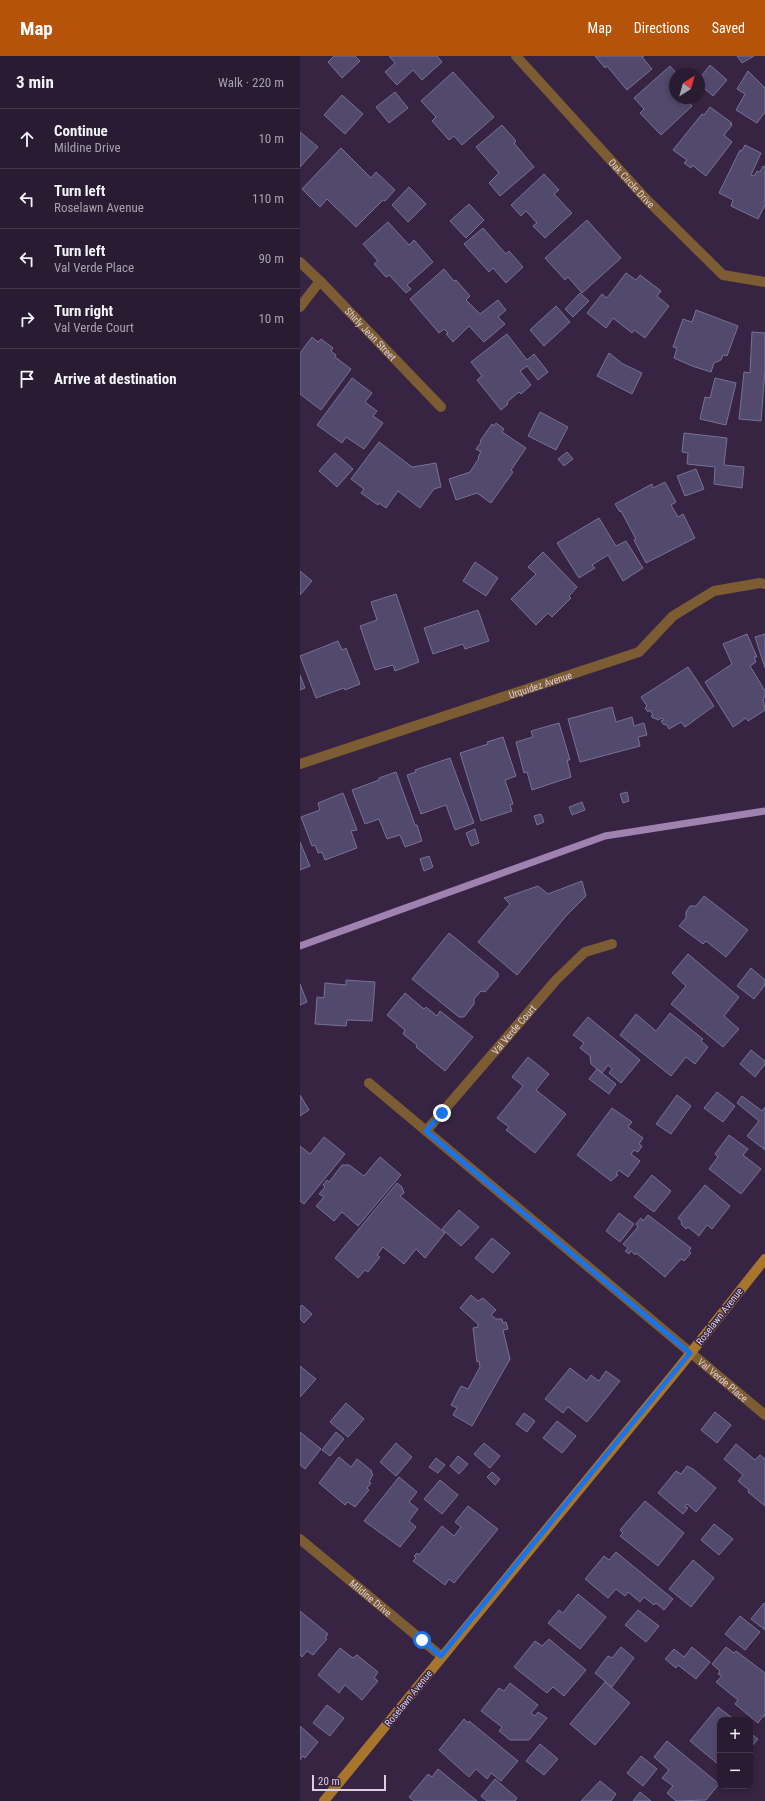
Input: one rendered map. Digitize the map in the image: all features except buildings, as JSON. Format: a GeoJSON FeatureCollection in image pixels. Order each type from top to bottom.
{"type":"FeatureCollection","features":[{"type":"Feature","properties":{"kind":"street","name":"Oak Circle Drive"},"geometry":{"type":"LineString","coordinates":[[516,56],[647,200],[722,275],[765,282]]}},
{"type":"Feature","properties":{"kind":"street","name":"Shirly Jean Street"},"geometry":{"type":"LineString","coordinates":[[300,262],[441,407]]}},
{"type":"Feature","properties":{"kind":"street"},"geometry":{"type":"LineString","coordinates":[[300,307],[320,281]]}},
{"type":"Feature","properties":{"kind":"street","name":"Urquidez Avenue"},"geometry":{"type":"LineString","coordinates":[[300,764],[639,652],[673,616],[714,592],[760,583],[765,584]]}},
{"type":"Feature","properties":{"kind":"street","name":"Val Verde Court"},"geometry":{"type":"LineString","coordinates":[[426,1131],[557,978],[585,952],[612,944]]}},
{"type":"Feature","properties":{"kind":"street","name":"Val Verde Place"},"geometry":{"type":"LineString","coordinates":[[369,1083],[765,1415]]}},
{"type":"Feature","properties":{"kind":"street","name":"Roselawn Avenue"},"geometry":{"type":"LineString","coordinates":[[324,1801],[765,1259]]}},
{"type":"Feature","properties":{"kind":"street","name":"Mildine Drive"},"geometry":{"type":"LineString","coordinates":[[300,1538],[441,1656]]}},
{"type":"Feature","properties":{"kind":"waterway"},"geometry":{"type":"LineString","coordinates":[[300,946],[605,836],[765,811]]}},
{"type":"Feature","properties":{"kind":"route"},"geometry":{"type":"LineString","coordinates":[[422,1640],[441,1656],[690,1353],[426,1131],[442,1113]]}}]}
